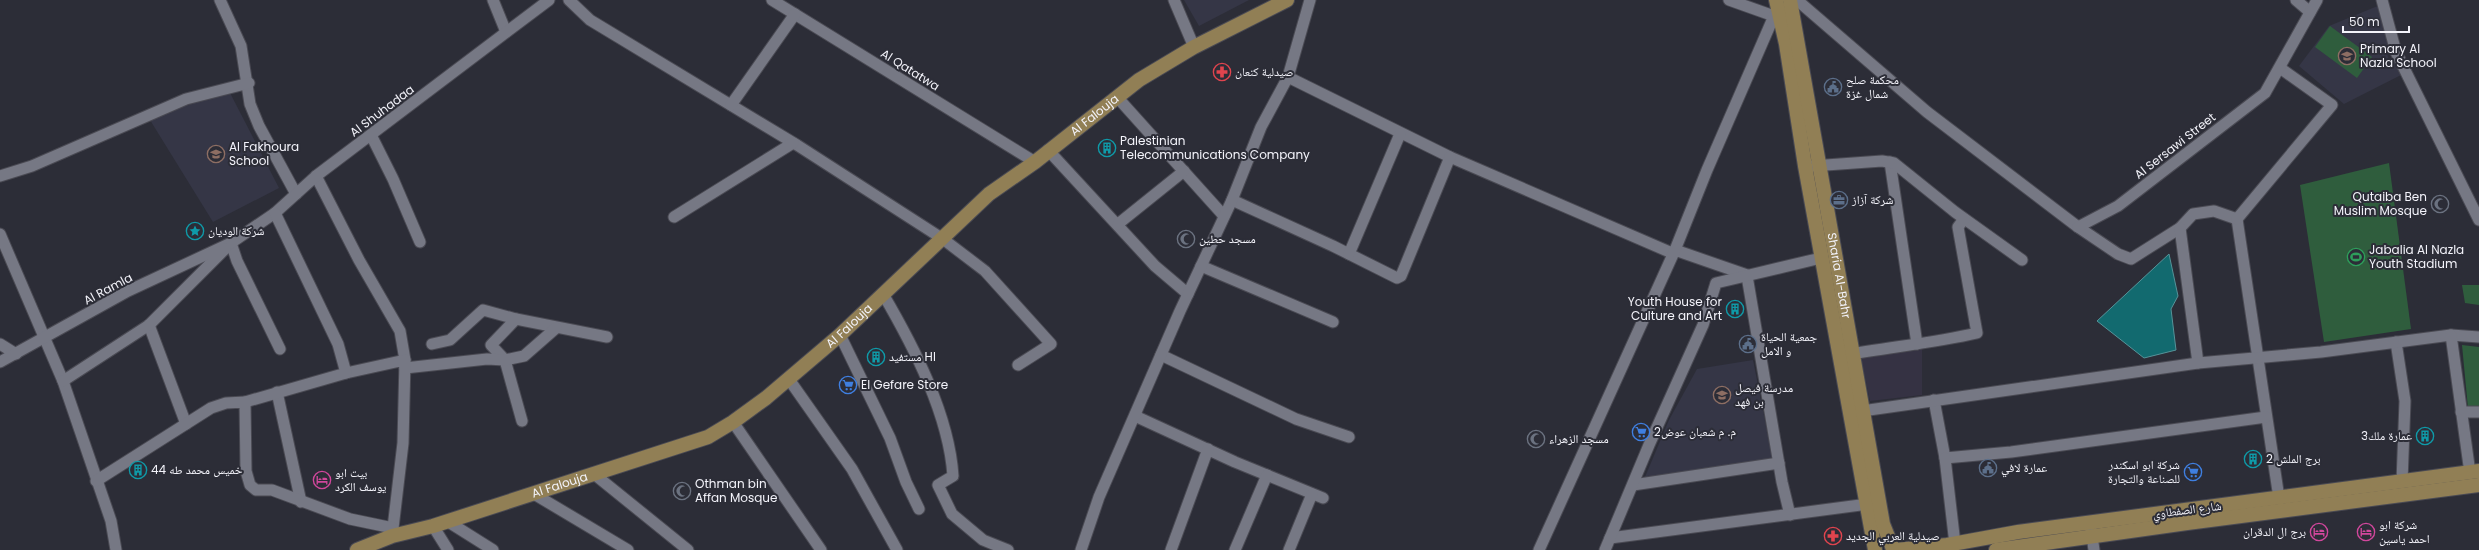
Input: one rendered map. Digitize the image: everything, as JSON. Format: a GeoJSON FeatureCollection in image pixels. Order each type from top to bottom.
{"type":"FeatureCollection","features":[{"type":"Feature","properties":{"kind":"main road","name":"Al Falouja"},"geometry":{"type":"LineString","coordinates":[[357,550],[392,532],[433,526],[708,437],[733,422],[840,335],[989,194],[1035,162],[1048,150],[1139,80],[1194,47],[1287,0]]}},
{"type":"Feature","properties":{"kind":"main road","name":"Sharia Al-Bahr"},"geometry":{"type":"LineString","coordinates":[[1776,0],[1777,16],[1786,44],[1805,166],[1822,258],[1847,355]]}},
{"type":"Feature","properties":{"kind":"main road","name":"Sharia Al-Bahr"},"geometry":{"type":"LineString","coordinates":[[1790,0],[1820,166],[1847,355],[1857,412],[1883,524],[1891,550]]}},
{"type":"Feature","properties":{"kind":"main road","name":"Sharia Al-Bahr"},"geometry":{"type":"LineString","coordinates":[[1857,412],[1875,550]]}},
{"type":"Feature","properties":{"kind":"main road","name":"شارع الصفطاوي"},"geometry":{"type":"LineString","coordinates":[[1891,550],[1955,544],[2018,532],[2090,522],[2475,472]]}},
{"type":"Feature","properties":{"kind":"main road","name":"شارع الصفطاوي"},"geometry":{"type":"LineString","coordinates":[[1996,550],[2093,544],[2187,523],[2479,485]]}},
{"type":"Feature","properties":{"kind":"street"},"geometry":{"type":"LineString","coordinates":[[220,0],[241,46],[248,82],[250,104],[259,126],[296,194]]}},
{"type":"Feature","properties":{"kind":"street"},"geometry":{"type":"LineString","coordinates":[[493,0],[506,32]]}},
{"type":"Feature","properties":{"kind":"street","name":"Al Shuhadaa"},"geometry":{"type":"LineString","coordinates":[[232,243],[275,213],[316,176],[549,0]]}},
{"type":"Feature","properties":{"kind":"street"},"geometry":{"type":"LineString","coordinates":[[569,0],[590,20],[793,142],[943,239],[985,271],[1051,344],[1018,365]]}},
{"type":"Feature","properties":{"kind":"street","name":"Al Qatatwa"},"geometry":{"type":"LineString","coordinates":[[772,0],[1035,162]]}},
{"type":"Feature","properties":{"kind":"street"},"geometry":{"type":"LineString","coordinates":[[1174,0],[1194,47]]}},
{"type":"Feature","properties":{"kind":"street"},"geometry":{"type":"LineString","coordinates":[[1081,550],[1100,497],[1188,294],[1232,200],[1261,127],[1288,77],[1310,0]]}},
{"type":"Feature","properties":{"kind":"street"},"geometry":{"type":"LineString","coordinates":[[1539,550],[1674,252],[1707,170],[1777,16],[1729,0]]}},
{"type":"Feature","properties":{"kind":"street"},"geometry":{"type":"LineString","coordinates":[[1797,0],[1926,112],[2078,227],[2118,254],[2131,260],[2180,228],[2194,214],[2214,211],[2237,219]]}},
{"type":"Feature","properties":{"kind":"street"},"geometry":{"type":"LineString","coordinates":[[2296,0],[2310,12]]}},
{"type":"Feature","properties":{"kind":"street","name":"Al Sersawi Street"},"geometry":{"type":"LineString","coordinates":[[2078,227],[2118,206],[2265,93],[2317,0]]}},
{"type":"Feature","properties":{"kind":"street"},"geometry":{"type":"LineString","coordinates":[[2382,0],[2396,52],[2479,220]]}},
{"type":"Feature","properties":{"kind":"street"},"geometry":{"type":"LineString","coordinates":[[731,106],[795,14]]}},
{"type":"Feature","properties":{"kind":"street"},"geometry":{"type":"LineString","coordinates":[[2279,70],[2332,105],[2237,219],[2279,498]]}},
{"type":"Feature","properties":{"kind":"street"},"geometry":{"type":"LineString","coordinates":[[1288,77],[1450,157],[1674,252],[1747,276]]}},
{"type":"Feature","properties":{"kind":"street"},"geometry":{"type":"LineString","coordinates":[[0,176],[32,166],[186,99],[248,82]]}},
{"type":"Feature","properties":{"kind":"street"},"geometry":{"type":"LineString","coordinates":[[1117,97],[1224,216]]}},
{"type":"Feature","properties":{"kind":"street"},"geometry":{"type":"LineString","coordinates":[[1349,254],[1400,134]]}},
{"type":"Feature","properties":{"kind":"street"},"geometry":{"type":"LineString","coordinates":[[371,135],[393,179],[420,242]]}},
{"type":"Feature","properties":{"kind":"street"},"geometry":{"type":"LineString","coordinates":[[674,217],[793,142]]}},
{"type":"Feature","properties":{"kind":"street"},"geometry":{"type":"LineString","coordinates":[[1048,150],[1118,224],[1155,266],[1188,294]]}},
{"type":"Feature","properties":{"kind":"street"},"geometry":{"type":"LineString","coordinates":[[1232,200],[1397,278],[1401,276],[1450,157]]}},
{"type":"Feature","properties":{"kind":"street"},"geometry":{"type":"LineString","coordinates":[[1805,166],[1882,161],[1890,162],[1964,219],[2022,260]]}},
{"type":"Feature","properties":{"kind":"street"},"geometry":{"type":"LineString","coordinates":[[1890,162],[1918,344]]}},
{"type":"Feature","properties":{"kind":"street"},"geometry":{"type":"LineString","coordinates":[[1118,224],[1184,171]]}},
{"type":"Feature","properties":{"kind":"street"},"geometry":{"type":"LineString","coordinates":[[245,402],[246,471],[250,485],[256,490],[272,490],[301,502],[392,532],[403,443],[405,364],[400,330],[350,244],[316,176]]}},
{"type":"Feature","properties":{"kind":"street"},"geometry":{"type":"LineString","coordinates":[[275,213],[338,344],[346,373]]}},
{"type":"Feature","properties":{"kind":"street"},"geometry":{"type":"LineString","coordinates":[[1847,355],[1937,342],[1977,333],[1958,227],[1964,219]]}},
{"type":"Feature","properties":{"kind":"street"},"geometry":{"type":"LineString","coordinates":[[2180,228],[2198,363]]}},
{"type":"Feature","properties":{"kind":"street"},"geometry":{"type":"LineString","coordinates":[[0,234],[46,338],[63,381],[111,522],[116,550]]}},
{"type":"Feature","properties":{"kind":"street"},"geometry":{"type":"LineString","coordinates":[[63,381],[149,325],[232,243],[237,262],[280,349]]}},
{"type":"Feature","properties":{"kind":"street","name":"Al Ramla"},"geometry":{"type":"LineString","coordinates":[[0,362],[128,292],[232,243]]}},
{"type":"Feature","properties":{"kind":"street"},"geometry":{"type":"LineString","coordinates":[[1605,550],[1703,325],[1716,283],[1822,258]]}},
{"type":"Feature","properties":{"kind":"street"},"geometry":{"type":"LineString","coordinates":[[1201,266],[1333,322]]}},
{"type":"Feature","properties":{"kind":"street"},"geometry":{"type":"LineString","coordinates":[[1747,276],[1779,463],[1790,515]]}},
{"type":"Feature","properties":{"kind":"street"},"geometry":{"type":"LineString","coordinates":[[883,294],[907,335],[950,446],[953,476],[938,485],[952,514],[983,540],[1008,550]]}},
{"type":"Feature","properties":{"kind":"street"},"geometry":{"type":"LineString","coordinates":[[432,344],[450,340],[483,310],[556,328],[607,337]]}},
{"type":"Feature","properties":{"kind":"street"},"geometry":{"type":"LineString","coordinates":[[516,319],[491,345],[505,360],[522,421]]}},
{"type":"Feature","properties":{"kind":"street"},"geometry":{"type":"LineString","coordinates":[[149,325],[186,424]]}},
{"type":"Feature","properties":{"kind":"street"},"geometry":{"type":"LineString","coordinates":[[96,481],[211,408],[226,403],[245,402],[346,373],[405,364],[487,359],[505,360],[524,356],[556,328]]}},
{"type":"Feature","properties":{"kind":"street"},"geometry":{"type":"LineString","coordinates":[[840,335],[890,438],[906,482],[919,509]]}},
{"type":"Feature","properties":{"kind":"street"},"geometry":{"type":"LineString","coordinates":[[2451,335],[2461,412],[2475,472]]}},
{"type":"Feature","properties":{"kind":"street"},"geometry":{"type":"LineString","coordinates":[[1857,412],[2198,363],[2321,352],[2451,335],[2479,337]]}},
{"type":"Feature","properties":{"kind":"street"},"geometry":{"type":"LineString","coordinates":[[2396,342],[2405,401],[2402,482]]}},
{"type":"Feature","properties":{"kind":"street"},"geometry":{"type":"LineString","coordinates":[[0,344],[16,354]]}},
{"type":"Feature","properties":{"kind":"street"},"geometry":{"type":"LineString","coordinates":[[1161,356],[1296,419],[1349,437]]}},
{"type":"Feature","properties":{"kind":"street"},"geometry":{"type":"LineString","coordinates":[[788,378],[852,469],[897,550]]}},
{"type":"Feature","properties":{"kind":"street"},"geometry":{"type":"LineString","coordinates":[[277,392],[301,502]]}},
{"type":"Feature","properties":{"kind":"street"},"geometry":{"type":"LineString","coordinates":[[1934,400],[1945,458],[1955,544]]}},
{"type":"Feature","properties":{"kind":"street"},"geometry":{"type":"LineString","coordinates":[[2461,412],[2479,412]]}},
{"type":"Feature","properties":{"kind":"street"},"geometry":{"type":"LineString","coordinates":[[1135,416],[1267,475],[1323,498]]}},
{"type":"Feature","properties":{"kind":"street"},"geometry":{"type":"LineString","coordinates":[[1945,458],[2011,452],[2266,417]]}},
{"type":"Feature","properties":{"kind":"street"},"geometry":{"type":"LineString","coordinates":[[733,422],[821,550]]}},
{"type":"Feature","properties":{"kind":"street"},"geometry":{"type":"LineString","coordinates":[[1170,550],[1208,449]]}},
{"type":"Feature","properties":{"kind":"street"},"geometry":{"type":"LineString","coordinates":[[1633,485],[1779,463]]}},
{"type":"Feature","properties":{"kind":"street"},"geometry":{"type":"LineString","coordinates":[[594,474],[688,550]]}},
{"type":"Feature","properties":{"kind":"street"},"geometry":{"type":"LineString","coordinates":[[1235,550],[1267,475]]}},
{"type":"Feature","properties":{"kind":"street"},"geometry":{"type":"LineString","coordinates":[[534,494],[628,550]]}},
{"type":"Feature","properties":{"kind":"street"},"geometry":{"type":"LineString","coordinates":[[1289,550],[1312,494]]}},
{"type":"Feature","properties":{"kind":"street"},"geometry":{"type":"LineString","coordinates":[[1610,538],[1868,504]]}},
{"type":"Feature","properties":{"kind":"street"},"geometry":{"type":"LineString","coordinates":[[447,521],[493,550]]}},
{"type":"Feature","properties":{"kind":"street"},"geometry":{"type":"LineString","coordinates":[[2090,522],[2093,544]]}},
{"type":"Feature","properties":{"kind":"street"},"geometry":{"type":"LineString","coordinates":[[433,526],[448,550]]}},
{"type":"Feature","properties":{"kind":"shaded area"},"geometry":{"type":"Polygon","coordinates":[[[1184,0],[1249,0],[1199,26],[1184,0]]]}},
{"type":"Feature","properties":{"kind":"shaded area","name":"Primary Al Nazla School"},"geometry":{"type":"Polygon","coordinates":[[[2380,5],[2388,47],[2386,51],[2389,60],[2395,62],[2401,75],[2344,104],[2299,66],[2329,26],[2380,5]]]}},
{"type":"Feature","properties":{"kind":"shaded area","name":"Al Fakhoura School"},"geometry":{"type":"Polygon","coordinates":[[[228,89],[279,188],[213,222],[150,120],[228,89]]]}},
{"type":"Feature","properties":{"kind":"shaded area"},"geometry":{"type":"Polygon","coordinates":[[[1922,346],[1922,395],[1870,401],[1860,353],[1922,346]]]}},
{"type":"Feature","properties":{"kind":"shaded area","name":"مدرسة فيصل بن فهد"},"geometry":{"type":"Polygon","coordinates":[[[1753,360],[1773,461],[1645,477],[1669,420],[1697,369],[1753,360]]]}},
{"type":"Feature","properties":{"kind":"green space"},"geometry":{"type":"Polygon","coordinates":[[[2330,26],[2372,57],[2357,78],[2315,47],[2330,26]]]}},
{"type":"Feature","properties":{"kind":"green space","name":"Jabalia Al Nazla Youth Stadium"},"geometry":{"type":"Polygon","coordinates":[[[2389,163],[2411,329],[2324,342],[2300,185],[2389,163]]]}},
{"type":"Feature","properties":{"kind":"green space"},"geometry":{"type":"Polygon","coordinates":[[[2462,285],[2479,285],[2479,305],[2465,303],[2462,285]]]}},
{"type":"Feature","properties":{"kind":"green space"},"geometry":{"type":"Polygon","coordinates":[[[2462,345],[2479,347],[2479,407],[2468,408],[2462,345]]]}},
{"type":"Feature","properties":{"kind":"water"},"geometry":{"type":"Polygon","coordinates":[[[2169,254],[2178,296],[2171,309],[2176,350],[2144,358],[2097,321],[2169,254]]]}},
{"type":"Feature","properties":{"kind":"place","name":"Primary Al Nazla School"},"geometry":{"type":"Point","coordinates":[2347,56]}},
{"type":"Feature","properties":{"kind":"place","name":"صيدلية كنعان"},"geometry":{"type":"Point","coordinates":[1222,72]}},
{"type":"Feature","properties":{"kind":"place","name":"محكمة صلح شمال غزة"},"geometry":{"type":"Point","coordinates":[1833,87]}},
{"type":"Feature","properties":{"kind":"place","name":"Palestinian Telecommunications Company"},"geometry":{"type":"Point","coordinates":[1107,148]}},
{"type":"Feature","properties":{"kind":"place","name":"Al Fakhoura School"},"geometry":{"type":"Point","coordinates":[216,154]}},
{"type":"Feature","properties":{"kind":"place","name":"شركة آزاز"},"geometry":{"type":"Point","coordinates":[1839,200]}},
{"type":"Feature","properties":{"kind":"place","name":"Qutaiba Ben Muslim Mosque"},"geometry":{"type":"Point","coordinates":[2440,204]}},
{"type":"Feature","properties":{"kind":"place","name":"شركة الوديان"},"geometry":{"type":"Point","coordinates":[195,231]}},
{"type":"Feature","properties":{"kind":"place","name":"مسجد حطين"},"geometry":{"type":"Point","coordinates":[1186,239]}},
{"type":"Feature","properties":{"kind":"place","name":"Jabalia Al Nazla Youth Stadium"},"geometry":{"type":"Point","coordinates":[2356,257]}},
{"type":"Feature","properties":{"kind":"place","name":"Youth House for Culture and Art"},"geometry":{"type":"Point","coordinates":[1735,309]}},
{"type":"Feature","properties":{"kind":"place","name":"جمعية الحياة و الامل"},"geometry":{"type":"Point","coordinates":[1748,344]}},
{"type":"Feature","properties":{"kind":"place","name":"مستفيد HI"},"geometry":{"type":"Point","coordinates":[876,357]}},
{"type":"Feature","properties":{"kind":"place","name":"El Gefare Store"},"geometry":{"type":"Point","coordinates":[848,385]}},
{"type":"Feature","properties":{"kind":"place","name":"مدرسة فيصل بن فهد"},"geometry":{"type":"Point","coordinates":[1722,395]}},
{"type":"Feature","properties":{"kind":"place","name":"م. م شعبان عوض2"},"geometry":{"type":"Point","coordinates":[1641,432]}},
{"type":"Feature","properties":{"kind":"place","name":"عمارة ملك3"},"geometry":{"type":"Point","coordinates":[2425,436]}},
{"type":"Feature","properties":{"kind":"place","name":"مسجد الزهراء"},"geometry":{"type":"Point","coordinates":[1536,439]}},
{"type":"Feature","properties":{"kind":"place","name":"برج الملش 2"},"geometry":{"type":"Point","coordinates":[2253,459]}},
{"type":"Feature","properties":{"kind":"place","name":"عمارة لافي"},"geometry":{"type":"Point","coordinates":[1988,468]}},
{"type":"Feature","properties":{"kind":"place","name":"خميس محمد طه 44"},"geometry":{"type":"Point","coordinates":[138,470]}},
{"type":"Feature","properties":{"kind":"place","name":"شركة ابو اسكندر للصناعة والتجارة"},"geometry":{"type":"Point","coordinates":[2193,472]}},
{"type":"Feature","properties":{"kind":"place","name":"بيت ابو يوسف الكرد"},"geometry":{"type":"Point","coordinates":[322,480]}},
{"type":"Feature","properties":{"kind":"place","name":"Othman bin Affan Mosque"},"geometry":{"type":"Point","coordinates":[682,491]}},
{"type":"Feature","properties":{"kind":"place","name":"برج ال الدقران"},"geometry":{"type":"Point","coordinates":[2319,532]}},
{"type":"Feature","properties":{"kind":"place","name":"شركة ابو احمد ياسين"},"geometry":{"type":"Point","coordinates":[2366,532]}},
{"type":"Feature","properties":{"kind":"place","name":"صيدلية العربي الجديد"},"geometry":{"type":"Point","coordinates":[1833,536]}}]}
